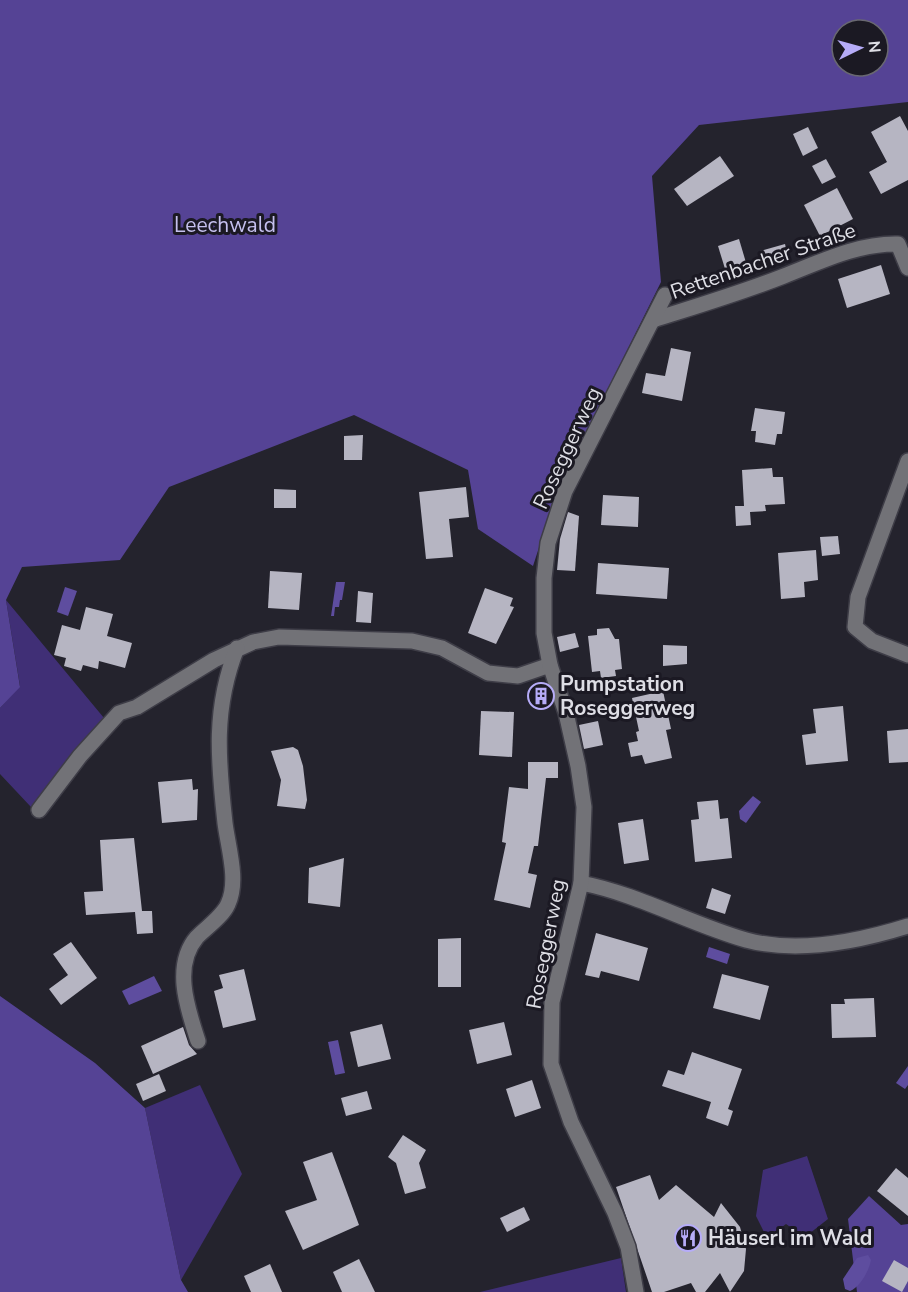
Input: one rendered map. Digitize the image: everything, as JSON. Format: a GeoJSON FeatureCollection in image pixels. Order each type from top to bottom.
{"type":"FeatureCollection","features":[{"type":"Feature","properties":{"kind":"street","name":"Rettenbacher Straße"},"geometry":{"type":"LineString","coordinates":[[653,320],[783,277],[826,259],[880,244],[898,244],[908,268]]}},
{"type":"Feature","properties":{"kind":"street","name":"Roseggerweg"},"geometry":{"type":"LineString","coordinates":[[636,1292],[628,1247],[571,1122],[551,1064],[552,1002],[581,883],[584,807],[566,713],[550,664],[544,633],[548,543],[565,491],[665,296]]}},
{"type":"Feature","properties":{"kind":"street"},"geometry":{"type":"LineString","coordinates":[[908,460],[858,597],[855,627],[872,641],[908,655]]}},
{"type":"Feature","properties":{"kind":"street"},"geometry":{"type":"LineString","coordinates":[[39,810],[80,756],[119,713],[137,707],[237,648],[279,638],[412,641],[442,648],[488,674],[518,676],[550,664]]}},
{"type":"Feature","properties":{"kind":"street"},"geometry":{"type":"LineString","coordinates":[[198,1041],[185,1002],[184,972],[191,944],[228,905],[232,877],[225,822],[219,715],[226,677],[237,648]]}},
{"type":"Feature","properties":{"kind":"street"},"geometry":{"type":"LineString","coordinates":[[581,883],[606,888],[746,940],[781,946],[812,945],[866,938],[908,926]]}},
{"type":"Feature","properties":{"kind":"shaded area"},"geometry":{"type":"Polygon","coordinates":[[[336,582],[345,582],[342,600],[340,600],[339,607],[335,607],[334,616],[331,616],[336,582]]]}},
{"type":"Feature","properties":{"kind":"shaded area"},"geometry":{"type":"Polygon","coordinates":[[[65,587],[77,591],[68,616],[57,612],[65,587]]]}},
{"type":"Feature","properties":{"kind":"shaded area"},"geometry":{"type":"Polygon","coordinates":[[[6,600],[104,718],[31,807],[0,774],[0,708],[20,686],[6,600]]]}},
{"type":"Feature","properties":{"kind":"shaded area"},"geometry":{"type":"Polygon","coordinates":[[[753,796],[761,802],[746,823],[740,819],[739,811],[753,796]]]}},
{"type":"Feature","properties":{"kind":"shaded area"},"geometry":{"type":"Polygon","coordinates":[[[709,947],[730,954],[727,964],[706,957],[709,947]]]}},
{"type":"Feature","properties":{"kind":"shaded area"},"geometry":{"type":"Polygon","coordinates":[[[154,976],[162,991],[129,1005],[122,991],[154,976]]]}},
{"type":"Feature","properties":{"kind":"shaded area"},"geometry":{"type":"Polygon","coordinates":[[[338,1040],[345,1073],[335,1075],[328,1042],[338,1040]]]}},
{"type":"Feature","properties":{"kind":"shaded area"},"geometry":{"type":"Polygon","coordinates":[[[908,1066],[908,1085],[905,1089],[896,1083],[908,1066]]]}},
{"type":"Feature","properties":{"kind":"shaded area"},"geometry":{"type":"Polygon","coordinates":[[[200,1085],[242,1174],[181,1280],[145,1108],[200,1085]]]}},
{"type":"Feature","properties":{"kind":"shaded area"},"geometry":{"type":"Polygon","coordinates":[[[807,1156],[828,1219],[805,1237],[786,1224],[767,1238],[756,1216],[763,1170],[807,1156]]]}},
{"type":"Feature","properties":{"kind":"shaded area"},"geometry":{"type":"Polygon","coordinates":[[[868,1255],[871,1260],[864,1278],[854,1289],[850,1291],[845,1289],[843,1279],[857,1258],[868,1255]]]}},
{"type":"Feature","properties":{"kind":"shaded area"},"geometry":{"type":"Polygon","coordinates":[[[621,1258],[626,1292],[480,1292],[621,1258]]]}},
{"type":"Feature","properties":{"kind":"green space","name":"Leechwald"},"geometry":{"type":"Polygon","coordinates":[[[0,0],[908,0],[908,102],[699,125],[652,176],[661,282],[558,489],[533,566],[478,529],[468,470],[354,415],[169,487],[120,560],[22,567],[6,600],[20,687],[0,708],[0,0]]]}},
{"type":"Feature","properties":{"kind":"green space"},"geometry":{"type":"Polygon","coordinates":[[[0,996],[95,1063],[145,1108],[181,1280],[188,1292],[0,1292],[0,996]]]}},
{"type":"Feature","properties":{"kind":"green space"},"geometry":{"type":"Polygon","coordinates":[[[869,1196],[901,1225],[908,1224],[908,1292],[857,1292],[848,1219],[869,1196]]]}},
{"type":"Feature","properties":{"kind":"building"},"geometry":{"type":"Polygon","coordinates":[[[900,116],[908,131],[908,180],[881,194],[869,172],[887,162],[871,132],[900,116]]]}},
{"type":"Feature","properties":{"kind":"building"},"geometry":{"type":"Polygon","coordinates":[[[808,127],[818,148],[803,156],[793,134],[808,127]]]}},
{"type":"Feature","properties":{"kind":"building"},"geometry":{"type":"Polygon","coordinates":[[[720,156],[734,176],[687,206],[674,189],[720,156]]]}},
{"type":"Feature","properties":{"kind":"building"},"geometry":{"type":"Polygon","coordinates":[[[826,159],[836,177],[822,184],[812,166],[826,159]]]}},
{"type":"Feature","properties":{"kind":"building"},"geometry":{"type":"Polygon","coordinates":[[[837,188],[853,219],[820,236],[804,205],[837,188]]]}},
{"type":"Feature","properties":{"kind":"building"},"geometry":{"type":"Polygon","coordinates":[[[739,239],[747,266],[726,272],[718,246],[739,239]]]}},
{"type":"Feature","properties":{"kind":"building"},"geometry":{"type":"Polygon","coordinates":[[[785,244],[789,261],[764,267],[760,251],[785,244]]]}},
{"type":"Feature","properties":{"kind":"building"},"geometry":{"type":"Polygon","coordinates":[[[881,265],[890,294],[847,308],[838,279],[881,265]]]}},
{"type":"Feature","properties":{"kind":"building"},"geometry":{"type":"Polygon","coordinates":[[[671,348],[691,352],[682,401],[642,393],[646,373],[665,376],[671,348]]]}},
{"type":"Feature","properties":{"kind":"building"},"geometry":{"type":"Polygon","coordinates":[[[755,408],[785,412],[782,434],[777,434],[775,445],[755,442],[756,431],[751,431],[755,408]]]}},
{"type":"Feature","properties":{"kind":"building"},"geometry":{"type":"Polygon","coordinates":[[[363,435],[362,460],[344,460],[344,436],[363,435]]]}},
{"type":"Feature","properties":{"kind":"building"},"geometry":{"type":"Polygon","coordinates":[[[772,468],[773,477],[783,477],[785,504],[765,505],[766,511],[750,512],[751,525],[736,526],[735,506],[744,506],[742,470],[772,468]]]}},
{"type":"Feature","properties":{"kind":"building"},"geometry":{"type":"Polygon","coordinates":[[[466,487],[469,517],[449,519],[453,557],[426,559],[419,492],[466,487]]]}},
{"type":"Feature","properties":{"kind":"building"},"geometry":{"type":"Polygon","coordinates":[[[274,489],[296,490],[296,508],[274,508],[274,489]]]}},
{"type":"Feature","properties":{"kind":"building"},"geometry":{"type":"Polygon","coordinates":[[[603,495],[639,497],[638,527],[601,525],[603,495]]]}},
{"type":"Feature","properties":{"kind":"building"},"geometry":{"type":"Polygon","coordinates":[[[568,512],[579,516],[575,571],[557,570],[560,539],[568,512]]]}},
{"type":"Feature","properties":{"kind":"building"},"geometry":{"type":"Polygon","coordinates":[[[838,536],[840,554],[822,556],[820,537],[838,536]]]}},
{"type":"Feature","properties":{"kind":"building"},"geometry":{"type":"Polygon","coordinates":[[[816,550],[818,580],[804,582],[805,597],[781,599],[778,553],[816,550]]]}},
{"type":"Feature","properties":{"kind":"building"},"geometry":{"type":"Polygon","coordinates":[[[598,563],[669,568],[667,599],[596,594],[598,563]]]}},
{"type":"Feature","properties":{"kind":"building"},"geometry":{"type":"Polygon","coordinates":[[[270,571],[302,573],[299,610],[268,608],[270,571]]]}},
{"type":"Feature","properties":{"kind":"building"},"geometry":{"type":"Polygon","coordinates":[[[485,588],[513,598],[510,606],[514,607],[496,644],[468,633],[485,588]]]}},
{"type":"Feature","properties":{"kind":"building"},"geometry":{"type":"Polygon","coordinates":[[[358,591],[373,593],[371,623],[356,622],[358,591]]]}},
{"type":"Feature","properties":{"kind":"building"},"geometry":{"type":"Polygon","coordinates":[[[86,607],[113,614],[107,636],[132,643],[125,668],[99,661],[98,669],[83,665],[81,671],[64,666],[66,658],[54,655],[62,625],[80,630],[86,607]]]}},
{"type":"Feature","properties":{"kind":"building"},"geometry":{"type":"Polygon","coordinates":[[[609,628],[615,639],[619,639],[622,669],[615,670],[616,676],[601,678],[600,671],[592,672],[588,636],[597,635],[597,629],[609,628]]]}},
{"type":"Feature","properties":{"kind":"building"},"geometry":{"type":"Polygon","coordinates":[[[575,633],[579,647],[560,652],[557,637],[575,633]]]}},
{"type":"Feature","properties":{"kind":"building"},"geometry":{"type":"Polygon","coordinates":[[[663,645],[687,646],[687,664],[663,666],[663,645]]]}},
{"type":"Feature","properties":{"kind":"building"},"geometry":{"type":"Polygon","coordinates":[[[663,691],[671,729],[666,730],[672,758],[645,764],[642,755],[631,757],[628,743],[638,741],[636,732],[639,731],[632,698],[663,691]]]}},
{"type":"Feature","properties":{"kind":"building"},"geometry":{"type":"Polygon","coordinates":[[[843,706],[848,761],[806,765],[802,735],[816,733],[813,709],[843,706]]]}},
{"type":"Feature","properties":{"kind":"building"},"geometry":{"type":"Polygon","coordinates":[[[481,711],[514,712],[512,757],[479,755],[481,711]]]}},
{"type":"Feature","properties":{"kind":"building"},"geometry":{"type":"Polygon","coordinates":[[[598,721],[603,745],[584,749],[579,725],[598,721]]]}},
{"type":"Feature","properties":{"kind":"building"},"geometry":{"type":"Polygon","coordinates":[[[908,729],[908,762],[889,763],[887,731],[908,729]]]}},
{"type":"Feature","properties":{"kind":"building"},"geometry":{"type":"Polygon","coordinates":[[[293,747],[298,750],[303,766],[307,800],[305,809],[277,806],[281,780],[271,751],[293,747]]]}},
{"type":"Feature","properties":{"kind":"building"},"geometry":{"type":"Polygon","coordinates":[[[528,762],[558,762],[558,778],[546,778],[538,846],[534,846],[528,873],[537,875],[530,908],[494,900],[506,843],[502,842],[509,787],[528,789],[528,762]]]}},
{"type":"Feature","properties":{"kind":"building"},"geometry":{"type":"Polygon","coordinates":[[[192,779],[193,790],[198,789],[197,820],[162,823],[158,782],[192,779]]]}},
{"type":"Feature","properties":{"kind":"building"},"geometry":{"type":"Polygon","coordinates":[[[718,800],[720,819],[728,818],[732,858],[695,862],[691,820],[699,819],[697,802],[718,800]]]}},
{"type":"Feature","properties":{"kind":"building"},"geometry":{"type":"Polygon","coordinates":[[[643,819],[649,860],[624,864],[618,823],[643,819]]]}},
{"type":"Feature","properties":{"kind":"building"},"geometry":{"type":"Polygon","coordinates":[[[134,838],[142,911],[152,911],[153,933],[137,934],[135,912],[86,915],[84,892],[103,891],[100,840],[134,838]]]}},
{"type":"Feature","properties":{"kind":"building"},"geometry":{"type":"Polygon","coordinates":[[[344,858],[340,907],[308,903],[309,868],[344,858]]]}},
{"type":"Feature","properties":{"kind":"building"},"geometry":{"type":"Polygon","coordinates":[[[712,888],[731,895],[725,914],[706,908],[712,888]]]}},
{"type":"Feature","properties":{"kind":"building"},"geometry":{"type":"Polygon","coordinates":[[[596,933],[648,948],[639,981],[601,971],[599,978],[585,975],[596,933]]]}},
{"type":"Feature","properties":{"kind":"building"},"geometry":{"type":"Polygon","coordinates":[[[461,938],[461,987],[438,987],[438,939],[461,938]]]}},
{"type":"Feature","properties":{"kind":"building"},"geometry":{"type":"Polygon","coordinates":[[[71,942],[97,978],[61,1005],[49,989],[68,975],[53,954],[71,942]]]}},
{"type":"Feature","properties":{"kind":"building"},"geometry":{"type":"Polygon","coordinates":[[[244,969],[256,1020],[223,1028],[214,991],[223,988],[219,975],[244,969]]]}},
{"type":"Feature","properties":{"kind":"building"},"geometry":{"type":"Polygon","coordinates":[[[722,974],[769,986],[760,1020],[713,1008],[722,974]]]}},
{"type":"Feature","properties":{"kind":"building"},"geometry":{"type":"Polygon","coordinates":[[[874,998],[876,1037],[832,1038],[831,1004],[845,1004],[844,999],[874,998]]]}},
{"type":"Feature","properties":{"kind":"building"},"geometry":{"type":"Polygon","coordinates":[[[504,1022],[512,1055],[477,1064],[469,1030],[504,1022]]]}},
{"type":"Feature","properties":{"kind":"building"},"geometry":{"type":"Polygon","coordinates":[[[382,1024],[391,1059],[358,1067],[350,1032],[382,1024]]]}},
{"type":"Feature","properties":{"kind":"building"},"geometry":{"type":"Polygon","coordinates":[[[183,1027],[189,1045],[197,1054],[153,1074],[141,1046],[183,1027]]]}},
{"type":"Feature","properties":{"kind":"building"},"geometry":{"type":"Polygon","coordinates":[[[692,1052],[742,1069],[728,1109],[733,1111],[728,1126],[706,1118],[711,1102],[662,1086],[668,1070],[684,1075],[692,1052]]]}},
{"type":"Feature","properties":{"kind":"building"},"geometry":{"type":"Polygon","coordinates":[[[159,1074],[166,1091],[143,1101],[136,1084],[159,1074]]]}},
{"type":"Feature","properties":{"kind":"building"},"geometry":{"type":"Polygon","coordinates":[[[532,1080],[541,1108],[515,1117],[506,1089],[532,1080]]]}},
{"type":"Feature","properties":{"kind":"building"},"geometry":{"type":"Polygon","coordinates":[[[367,1091],[372,1109],[346,1116],[341,1098],[367,1091]]]}},
{"type":"Feature","properties":{"kind":"building"},"geometry":{"type":"Polygon","coordinates":[[[403,1135],[426,1150],[419,1163],[426,1188],[405,1194],[396,1163],[388,1157],[403,1135]]]}},
{"type":"Feature","properties":{"kind":"building"},"geometry":{"type":"Polygon","coordinates":[[[332,1152],[359,1225],[303,1250],[285,1211],[317,1200],[303,1162],[332,1152]]]}},
{"type":"Feature","properties":{"kind":"building"},"geometry":{"type":"Polygon","coordinates":[[[896,1168],[908,1178],[908,1216],[877,1191],[896,1168]]]}},
{"type":"Feature","properties":{"kind":"building","name":"Häuserl im Wald"},"geometry":{"type":"Polygon","coordinates":[[[650,1175],[659,1200],[676,1185],[714,1217],[721,1203],[740,1227],[746,1249],[744,1271],[730,1292],[720,1273],[705,1292],[696,1292],[691,1283],[664,1292],[652,1292],[616,1187],[650,1175]]]}},
{"type":"Feature","properties":{"kind":"building"},"geometry":{"type":"Polygon","coordinates":[[[524,1207],[530,1220],[507,1232],[500,1218],[524,1207]]]}},
{"type":"Feature","properties":{"kind":"building"},"geometry":{"type":"Polygon","coordinates":[[[359,1259],[375,1292],[342,1292],[333,1272],[359,1259]]]}},
{"type":"Feature","properties":{"kind":"building"},"geometry":{"type":"Polygon","coordinates":[[[894,1260],[908,1268],[908,1281],[902,1292],[882,1281],[894,1260]]]}},
{"type":"Feature","properties":{"kind":"building"},"geometry":{"type":"Polygon","coordinates":[[[270,1264],[282,1292],[251,1292],[244,1276],[270,1264]]]}},
{"type":"Feature","properties":{"kind":"place","name":"Pumpstation Roseggerweg"},"geometry":{"type":"Point","coordinates":[541,696]}},
{"type":"Feature","properties":{"kind":"place","name":"Häuserl im Wald"},"geometry":{"type":"Point","coordinates":[688,1238]}}]}
